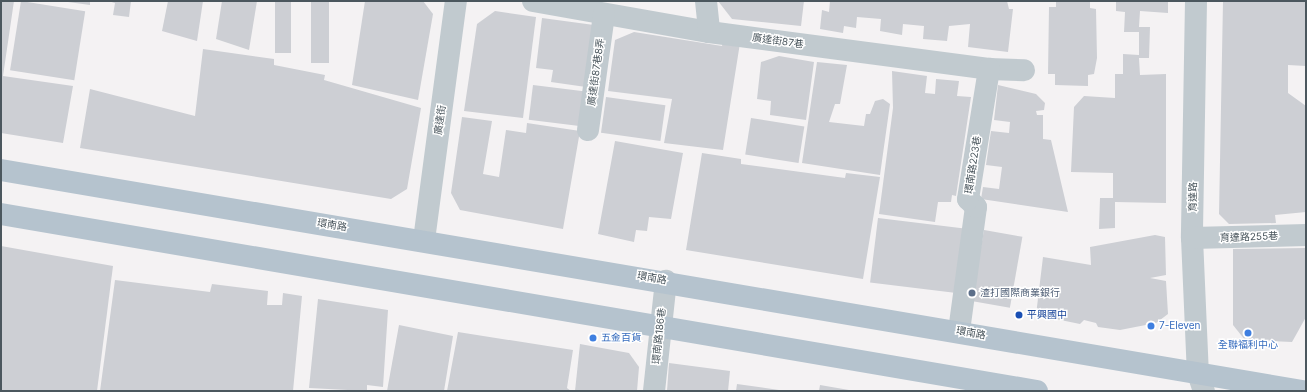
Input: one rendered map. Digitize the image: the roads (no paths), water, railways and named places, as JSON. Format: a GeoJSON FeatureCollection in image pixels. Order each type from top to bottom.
{"type":"FeatureCollection","features":[{"type":"Feature","properties":{"kind":"main road","name":"環南路"},"geometry":{"type":"LineString","coordinates":[[1,170],[959,331],[1201,382],[1302,391]]}},
{"type":"Feature","properties":{"kind":"main road"},"geometry":{"type":"LineString","coordinates":[[1,214],[1037,391]]}},
{"type":"Feature","properties":{"kind":"street","name":"廣達街"},"geometry":{"type":"LineString","coordinates":[[424,240],[456,1]]}},
{"type":"Feature","properties":{"kind":"street","name":"廣達街87巷"},"geometry":{"type":"LineString","coordinates":[[533,1],[710,32],[989,69],[1024,70]]}},
{"type":"Feature","properties":{"kind":"street"},"geometry":{"type":"LineString","coordinates":[[706,1],[710,32]]}},
{"type":"Feature","properties":{"kind":"street","name":"育達路"},"geometry":{"type":"LineString","coordinates":[[1196,1],[1192,238],[1201,382]]}},
{"type":"Feature","properties":{"kind":"street","name":"廣達街87巷8弄"},"geometry":{"type":"LineString","coordinates":[[588,130],[604,14]]}},
{"type":"Feature","properties":{"kind":"street","name":"環南路223巷"},"geometry":{"type":"LineString","coordinates":[[959,331],[976,207],[968,199],[989,69]]}},
{"type":"Feature","properties":{"kind":"street","name":"育達路255巷"},"geometry":{"type":"LineString","coordinates":[[1192,238],[1306,235]]}},
{"type":"Feature","properties":{"kind":"street","name":"環南路186巷"},"geometry":{"type":"LineString","coordinates":[[654,391],[659,326],[666,281]]}},
{"type":"Feature","properties":{"kind":"place","name":"渣打國際商業銀行"},"geometry":{"type":"Point","coordinates":[972,293]}},
{"type":"Feature","properties":{"kind":"place","name":"平興國中"},"geometry":{"type":"Point","coordinates":[1019,315]}},
{"type":"Feature","properties":{"kind":"place","name":"7-Eleven"},"geometry":{"type":"Point","coordinates":[1151,326]}},
{"type":"Feature","properties":{"kind":"place","name":"全聯福利中心"},"geometry":{"type":"Point","coordinates":[1248,333]}},
{"type":"Feature","properties":{"kind":"place","name":"五金百貨"},"geometry":{"type":"Point","coordinates":[593,338]}}]}
